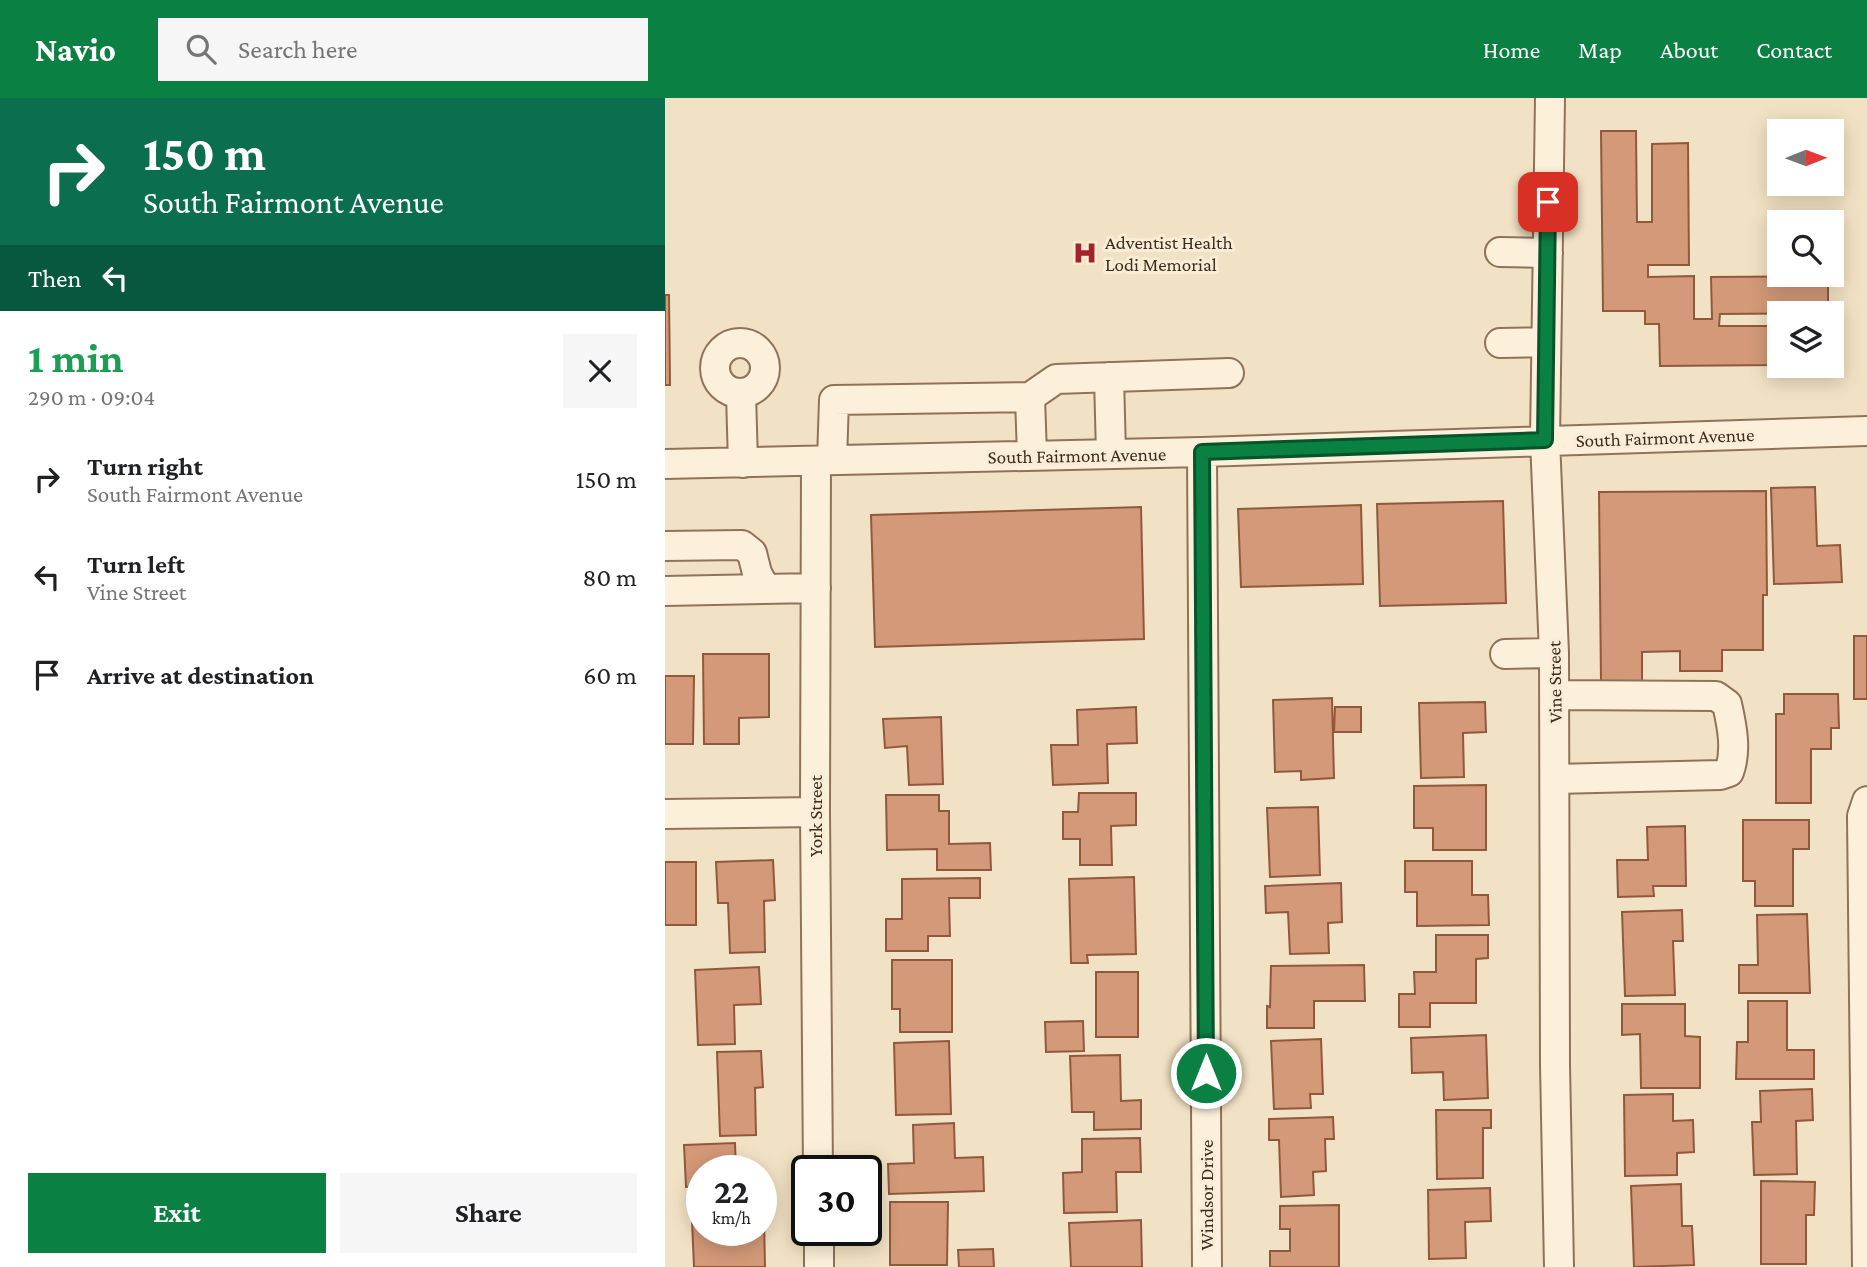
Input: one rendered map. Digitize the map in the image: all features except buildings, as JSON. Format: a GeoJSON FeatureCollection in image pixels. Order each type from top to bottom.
{"type":"FeatureCollection","features":[{"type":"Feature","properties":{"kind":"street","name":"Vine Street"},"geometry":{"type":"LineString","coordinates":[[1550,98],[1545,440],[1555,695],[1555,1065],[1559,1267]]}},
{"type":"Feature","properties":{"kind":"street"},"geometry":{"type":"LineString","coordinates":[[1500,252],[1548,253]]}},
{"type":"Feature","properties":{"kind":"street"},"geometry":{"type":"LineString","coordinates":[[739,333],[730,345],[721,351],[715,369],[717,379],[723,387],[741,394],[743,463]]}},
{"type":"Feature","properties":{"kind":"street"},"geometry":{"type":"LineString","coordinates":[[1500,343],[1546,342]]}},
{"type":"Feature","properties":{"kind":"street"},"geometry":{"type":"LineString","coordinates":[[1032,456],[1030,397],[1056,379],[1229,373]]}},
{"type":"Feature","properties":{"kind":"street"},"geometry":{"type":"LineString","coordinates":[[1109,377],[1111,454]]}},
{"type":"Feature","properties":{"kind":"street","name":"York Street"},"geometry":{"type":"LineString","coordinates":[[818,1155],[816,588],[824,461],[834,400],[1030,397]]}},
{"type":"Feature","properties":{"kind":"street","name":"South Fairmont Avenue"},"geometry":{"type":"LineString","coordinates":[[665,464],[1202,452],[1867,431]]}},
{"type":"Feature","properties":{"kind":"street","name":"Windsor Drive"},"geometry":{"type":"LineString","coordinates":[[1202,452],[1207,1267]]}},
{"type":"Feature","properties":{"kind":"street"},"geometry":{"type":"LineString","coordinates":[[665,546],[742,545],[752,553],[757,573],[765,588]]}},
{"type":"Feature","properties":{"kind":"street"},"geometry":{"type":"LineString","coordinates":[[665,591],[816,588]]}},
{"type":"Feature","properties":{"kind":"street"},"geometry":{"type":"LineString","coordinates":[[1505,654],[1554,653]]}},
{"type":"Feature","properties":{"kind":"street"},"geometry":{"type":"LineString","coordinates":[[1555,695],[1716,696],[1727,704],[1733,730],[1733,764],[1730,772],[1720,775],[1555,779]]}},
{"type":"Feature","properties":{"kind":"street"},"geometry":{"type":"LineString","coordinates":[[1867,801],[1862,816],[1867,1267]]}},
{"type":"Feature","properties":{"kind":"street"},"geometry":{"type":"LineString","coordinates":[[665,814],[815,812]]}},
{"type":"Feature","properties":{"kind":"street"},"geometry":{"type":"LineString","coordinates":[[818,1246],[819,1267]]}},
{"type":"Feature","properties":{"kind":"place","name":"Adventist Health Lodi Memorial"},"geometry":{"type":"Point","coordinates":[1085,253]}},
{"type":"Feature","properties":{"kind":"route"},"geometry":{"type":"LineString","coordinates":[[1206,1073],[1202,452],[1545,440],[1548,202]]}}]}
